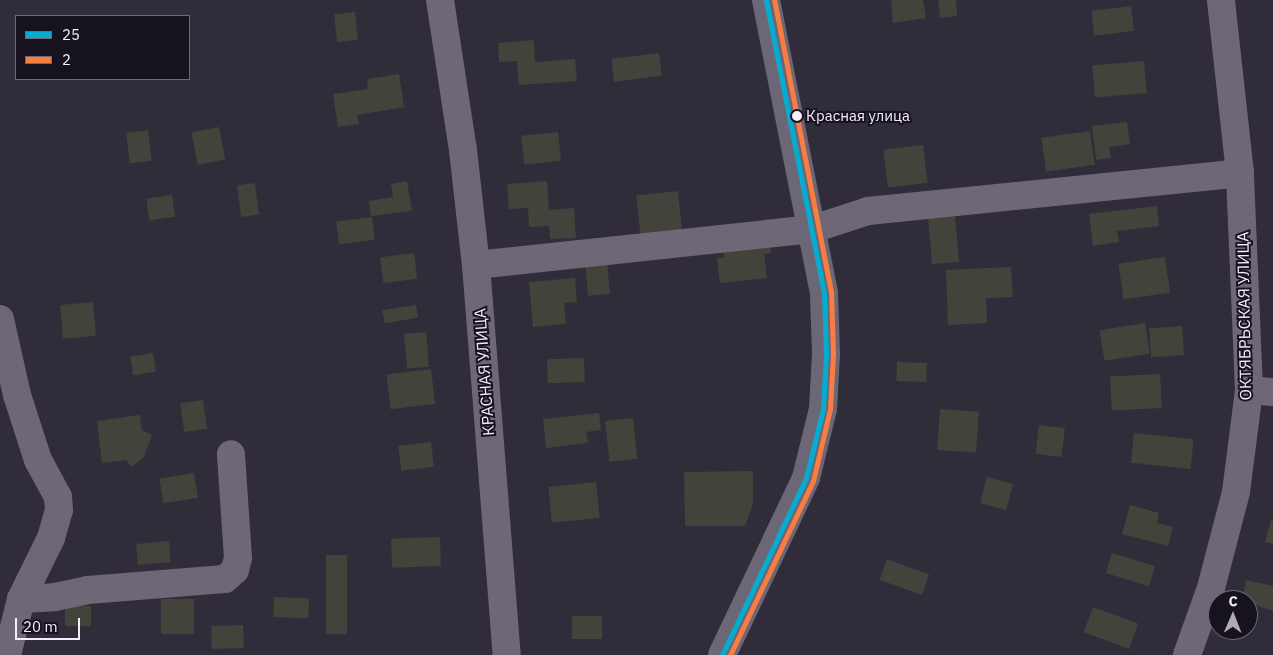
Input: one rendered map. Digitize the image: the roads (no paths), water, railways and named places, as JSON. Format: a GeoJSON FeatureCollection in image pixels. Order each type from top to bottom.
{"type":"FeatureCollection","features":[{"type":"Feature","properties":{"kind":"main road"},"geometry":{"type":"LineString","coordinates":[[722,655],[806,478],[823,409],[826,354],[824,301],[814,229],[766,0]]}},
{"type":"Feature","properties":{"kind":"street","name":"КРАСНАЯ УЛИЦА"},"geometry":{"type":"LineString","coordinates":[[440,0],[463,150],[476,265],[507,655]]}},
{"type":"Feature","properties":{"kind":"street","name":"ОКТЯБРЬСКАЯ УЛИЦА"},"geometry":{"type":"LineString","coordinates":[[1187,655],[1211,588],[1261,391],[1221,0]]}},
{"type":"Feature","properties":{"kind":"street"},"geometry":{"type":"LineString","coordinates":[[476,265],[814,229],[868,211],[1240,173]]}},
{"type":"Feature","properties":{"kind":"street"},"geometry":{"type":"LineString","coordinates":[[0,319],[17,395],[38,460],[58,497],[59,510],[51,538],[21,599],[7,655]]}},
{"type":"Feature","properties":{"kind":"street"},"geometry":{"type":"LineString","coordinates":[[21,599],[56,597],[88,590],[225,579],[235,570],[238,558],[231,454]]}},
{"type":"Feature","properties":{"kind":"place","name":"Красная улица"},"geometry":{"type":"Point","coordinates":[797,116]}}]}
